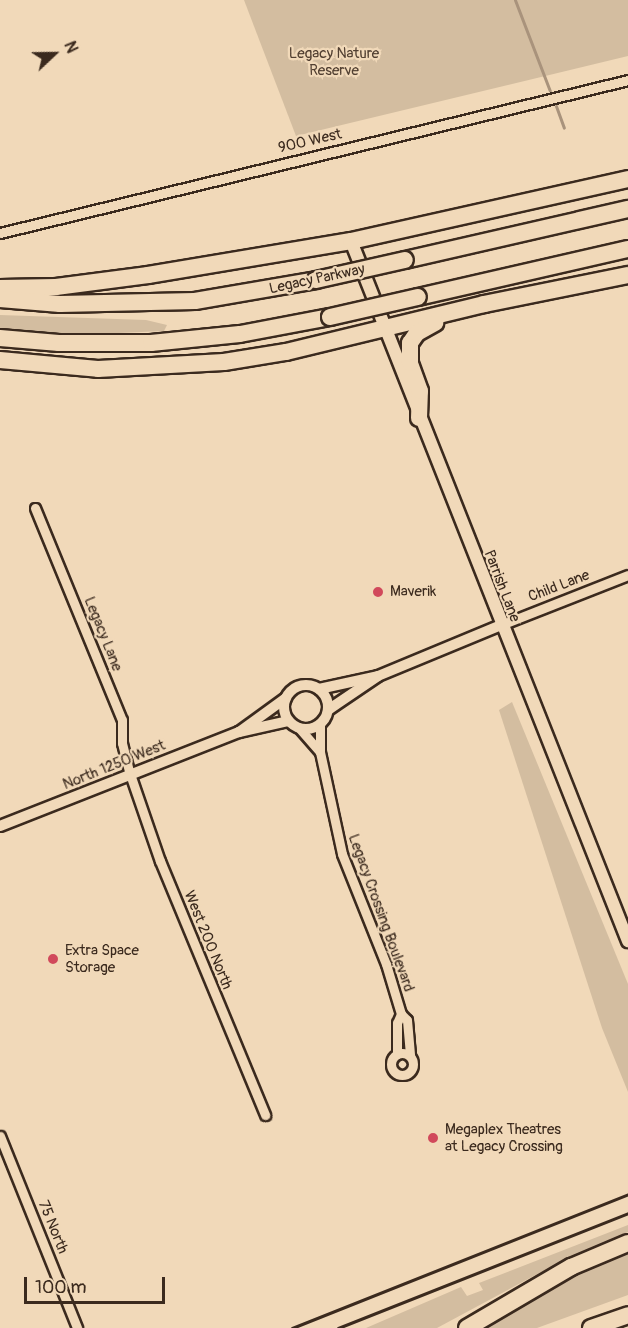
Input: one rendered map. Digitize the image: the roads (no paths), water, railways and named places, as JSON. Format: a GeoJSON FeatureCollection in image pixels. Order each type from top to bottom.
{"type":"FeatureCollection","features":[{"type":"Feature","properties":{"kind":"highway"},"geometry":{"type":"LineString","coordinates":[[0,288],[56,286],[148,275],[351,242],[628,179]]}},
{"type":"Feature","properties":{"kind":"highway","name":"Legacy Parkway"},"geometry":{"type":"LineString","coordinates":[[0,299],[60,304],[183,302],[316,280],[628,209]]}},
{"type":"Feature","properties":{"kind":"highway"},"geometry":{"type":"LineString","coordinates":[[0,338],[59,343],[151,343],[240,334],[330,317],[628,249]]}},
{"type":"Feature","properties":{"kind":"highway"},"geometry":{"type":"LineString","coordinates":[[0,360],[98,369],[184,366],[286,352],[628,275]]}},
{"type":"Feature","properties":{"kind":"highway"},"geometry":{"type":"LineString","coordinates":[[419,418],[420,391],[410,359],[410,343],[417,333],[428,324],[553,292]]}},
{"type":"Feature","properties":{"kind":"highway"},"geometry":{"type":"LineString","coordinates":[[405,381],[402,344],[410,329],[421,320]]}},
{"type":"Feature","properties":{"kind":"highway"},"geometry":{"type":"LineString","coordinates":[[467,1328],[571,1267],[628,1243]]}},
{"type":"Feature","properties":{"kind":"highway"},"geometry":{"type":"LineString","coordinates":[[591,1328],[628,1315]]}},
{"type":"Feature","properties":{"kind":"main road","name":"Parrish Lane"},"geometry":{"type":"LineString","coordinates":[[351,242],[628,941]]}},
{"type":"Feature","properties":{"kind":"street","name":"900 West"},"geometry":{"type":"LineString","coordinates":[[0,233],[628,81]]}},
{"type":"Feature","properties":{"kind":"street","name":"Legacy Lane"},"geometry":{"type":"LineString","coordinates":[[35,508],[122,720],[122,743],[130,774]]}},
{"type":"Feature","properties":{"kind":"street","name":"Child Lane"},"geometry":{"type":"LineString","coordinates":[[501,625],[628,575]]}},
{"type":"Feature","properties":{"kind":"street"},"geometry":{"type":"LineString","coordinates":[[320,752],[300,729],[288,721],[284,710],[286,698],[297,687],[319,689],[378,676],[501,625]]}},
{"type":"Feature","properties":{"kind":"street"},"geometry":{"type":"LineString","coordinates":[[300,729],[320,725],[328,710],[378,676]]}},
{"type":"Feature","properties":{"kind":"street"},"geometry":{"type":"LineString","coordinates":[[319,689],[328,710]]}},
{"type":"Feature","properties":{"kind":"street","name":"North 1250 West"},"geometry":{"type":"LineString","coordinates":[[239,732],[286,698]]}},
{"type":"Feature","properties":{"kind":"street","name":"North 1250 West"},"geometry":{"type":"LineString","coordinates":[[0,826],[239,732],[288,721]]}},
{"type":"Feature","properties":{"kind":"street","name":"Legacy Crossing Boulevard"},"geometry":{"type":"LineString","coordinates":[[320,725],[320,752],[342,855],[386,964],[401,1014],[406,1020],[412,1068],[400,1075],[391,1066],[397,1054],[397,1023],[401,1014]]}},
{"type":"Feature","properties":{"kind":"street","name":"West 200 North"},"geometry":{"type":"LineString","coordinates":[[130,774],[177,904],[265,1114]]}},
{"type":"Feature","properties":{"kind":"street"},"geometry":{"type":"LineString","coordinates":[[397,1054],[410,1056]]}},
{"type":"Feature","properties":{"kind":"street","name":"75 North"},"geometry":{"type":"LineString","coordinates":[[0,1136],[77,1328]]}},
{"type":"Feature","properties":{"kind":"waterway"},"geometry":{"type":"LineString","coordinates":[[515,0],[550,91]]}},
{"type":"Feature","properties":{"kind":"waterway"},"geometry":{"type":"LineString","coordinates":[[556,106],[564,128]]}},
{"type":"Feature","properties":{"kind":"railway"},"geometry":{"type":"LineString","coordinates":[[292,1328],[628,1194]]}},
{"type":"Feature","properties":{"kind":"railway"},"geometry":{"type":"LineString","coordinates":[[338,1328],[628,1213]]}},
{"type":"Feature","properties":{"kind":"place","name":"Maverik"},"geometry":{"type":"Point","coordinates":[378,592]}},
{"type":"Feature","properties":{"kind":"place","name":"Extra Space Storage"},"geometry":{"type":"Point","coordinates":[53,959]}},
{"type":"Feature","properties":{"kind":"place","name":"Megaplex Theatres at Legacy Crossing"},"geometry":{"type":"Point","coordinates":[433,1138]}},
{"type":"Feature","properties":{"kind":"park label","name":"Legacy Nature Reserve"},"geometry":{"type":"Point","coordinates":[334,62]}}]}
